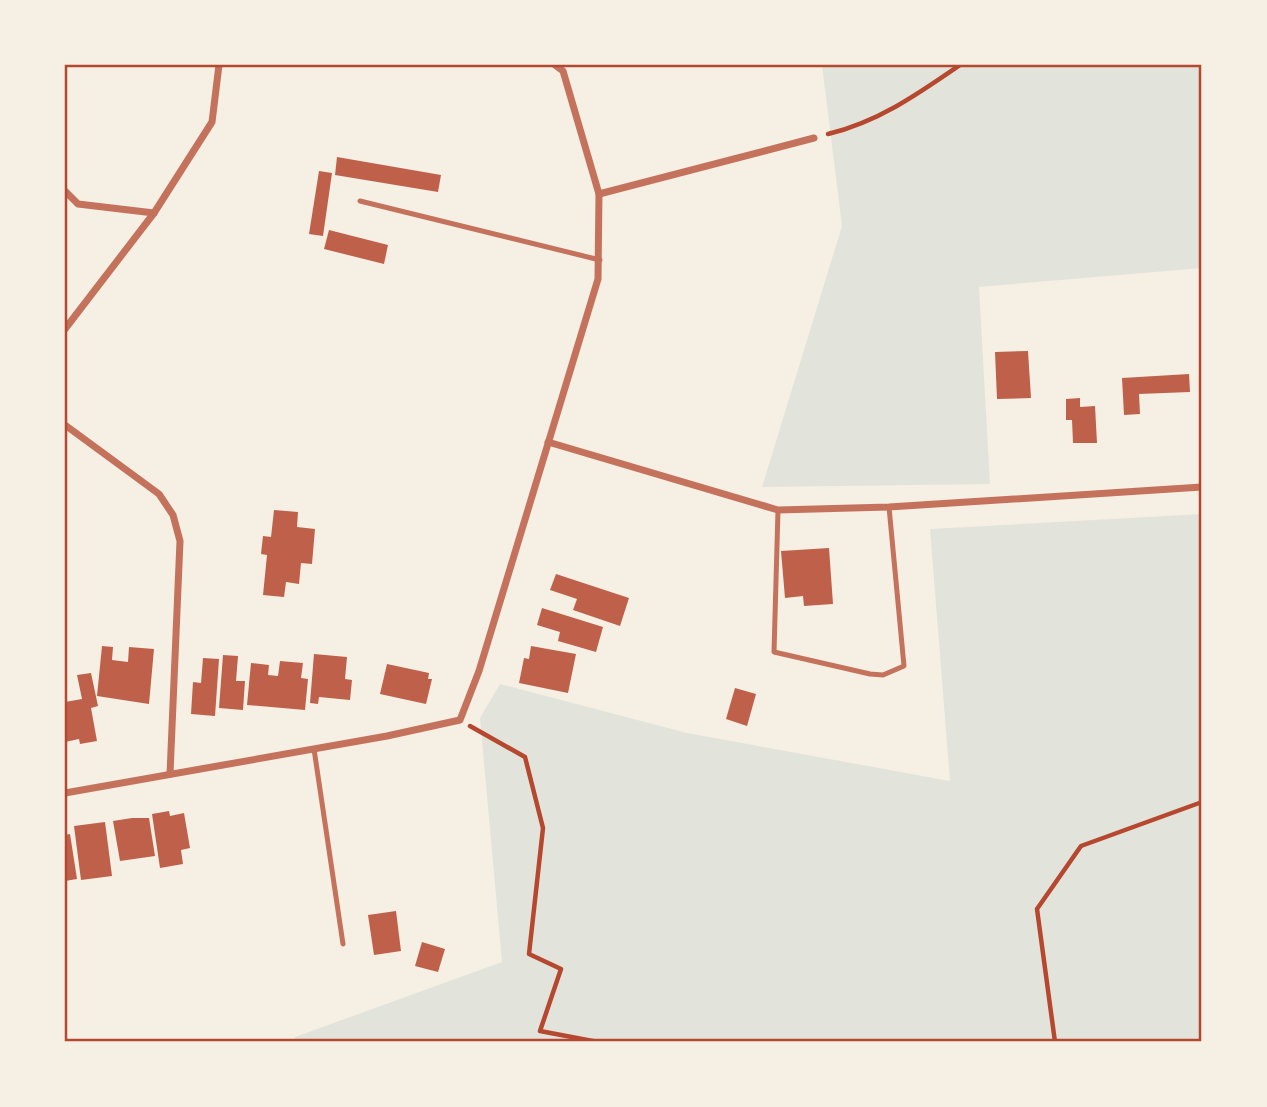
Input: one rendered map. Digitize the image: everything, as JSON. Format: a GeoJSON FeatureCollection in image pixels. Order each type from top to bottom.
{"type":"FeatureCollection","features":[{"type":"Feature","properties":{"kind":"street"},"geometry":{"type":"LineString","coordinates":[[65,330],[154,213],[212,122],[219,65]]}},
{"type":"Feature","properties":{"kind":"street"},"geometry":{"type":"LineString","coordinates":[[65,793],[460,720],[479,671],[583,332],[600,260],[600,194],[563,71],[555,65]]}},
{"type":"Feature","properties":{"kind":"street"},"geometry":{"type":"LineString","coordinates":[[600,194],[814,138]]}},
{"type":"Feature","properties":{"kind":"street"},"geometry":{"type":"LineString","coordinates":[[65,191],[78,204],[154,213]]}},
{"type":"Feature","properties":{"kind":"street"},"geometry":{"type":"LineString","coordinates":[[65,425],[159,494],[173,515],[180,541],[170,774]]}},
{"type":"Feature","properties":{"kind":"street"},"geometry":{"type":"LineString","coordinates":[[548,442],[778,510],[797,512],[1202,487]]}},
{"type":"Feature","properties":{"kind":"lane"},"geometry":{"type":"LineString","coordinates":[[360,201],[600,260]]}},
{"type":"Feature","properties":{"kind":"lane"},"geometry":{"type":"LineString","coordinates":[[778,510],[774,652],[883,675],[904,666],[889,507]]}},
{"type":"Feature","properties":{"kind":"lane"},"geometry":{"type":"LineString","coordinates":[[314,749],[343,944]]}},
{"type":"Feature","properties":{"kind":"path"},"geometry":{"type":"LineString","coordinates":[[814,138],[859,126],[916,96],[960,65]]}},
{"type":"Feature","properties":{"kind":"path"},"geometry":{"type":"LineString","coordinates":[[460,720],[525,757],[543,828],[529,954],[561,969],[540,1031],[598,1042]]}},
{"type":"Feature","properties":{"kind":"path"},"geometry":{"type":"LineString","coordinates":[[1055,1042],[1037,909],[1081,846],[1202,802]]}},
{"type":"Feature","properties":{"kind":"shaded area"},"geometry":{"type":"Polygon","coordinates":[[[822,65],[1202,65],[1202,268],[979,287],[990,484],[762,487],[842,226],[822,65]]]}},
{"type":"Feature","properties":{"kind":"shaded area"},"geometry":{"type":"Polygon","coordinates":[[[1202,514],[1202,1042],[296,1042],[295,1037],[502,962],[480,718],[500,684],[687,733],[950,781],[930,529],[1202,514]]]}},
{"type":"Feature","properties":{"kind":"building"},"geometry":{"type":"Polygon","coordinates":[[[337,157],[441,175],[438,192],[335,175],[337,157]]]}},
{"type":"Feature","properties":{"kind":"building"},"geometry":{"type":"Polygon","coordinates":[[[319,171],[332,173],[323,236],[309,234],[319,171]]]}},
{"type":"Feature","properties":{"kind":"building"},"geometry":{"type":"Polygon","coordinates":[[[329,230],[388,245],[384,264],[324,249],[329,230]]]}},
{"type":"Feature","properties":{"kind":"building"},"geometry":{"type":"Polygon","coordinates":[[[1028,351],[1031,398],[997,399],[995,352],[1028,351]]]}},
{"type":"Feature","properties":{"kind":"building"},"geometry":{"type":"Polygon","coordinates":[[[1189,374],[1190,392],[1139,394],[1140,414],[1124,415],[1122,378],[1189,374]]]}},
{"type":"Feature","properties":{"kind":"building"},"geometry":{"type":"Polygon","coordinates":[[[1080,398],[1080,407],[1095,406],[1097,443],[1073,443],[1072,420],[1066,420],[1066,399],[1080,398]]]}},
{"type":"Feature","properties":{"kind":"building"},"geometry":{"type":"Polygon","coordinates":[[[274,510],[298,512],[297,527],[315,529],[312,564],[301,563],[299,584],[286,582],[284,597],[263,595],[267,555],[261,554],[263,536],[271,537],[274,510]]]}},
{"type":"Feature","properties":{"kind":"building"},"geometry":{"type":"Polygon","coordinates":[[[829,548],[833,604],[804,606],[803,596],[785,598],[781,551],[829,548]]]}},
{"type":"Feature","properties":{"kind":"building"},"geometry":{"type":"Polygon","coordinates":[[[556,574],[629,598],[620,626],[573,610],[577,599],[550,590],[556,574]]]}},
{"type":"Feature","properties":{"kind":"building"},"geometry":{"type":"Polygon","coordinates":[[[542,608],[603,627],[596,652],[558,641],[560,632],[537,625],[542,608]]]}},
{"type":"Feature","properties":{"kind":"building"},"geometry":{"type":"Polygon","coordinates":[[[102,646],[113,647],[112,660],[128,662],[129,647],[154,649],[149,704],[97,696],[102,646]]]}},
{"type":"Feature","properties":{"kind":"building"},"geometry":{"type":"Polygon","coordinates":[[[531,646],[576,654],[568,693],[519,683],[524,658],[529,659],[531,646]]]}},
{"type":"Feature","properties":{"kind":"building"},"geometry":{"type":"Polygon","coordinates":[[[314,654],[347,657],[345,679],[352,680],[350,700],[319,697],[318,704],[310,703],[314,654]]]}},
{"type":"Feature","properties":{"kind":"building"},"geometry":{"type":"Polygon","coordinates":[[[223,655],[238,656],[236,681],[245,681],[243,710],[219,708],[223,655]]]}},
{"type":"Feature","properties":{"kind":"building"},"geometry":{"type":"Polygon","coordinates":[[[203,658],[219,659],[215,716],[191,714],[193,682],[201,683],[203,658]]]}},
{"type":"Feature","properties":{"kind":"building"},"geometry":{"type":"Polygon","coordinates":[[[280,661],[303,663],[301,678],[308,679],[305,710],[247,705],[251,663],[269,665],[268,675],[278,676],[280,661]]]}},
{"type":"Feature","properties":{"kind":"building"},"geometry":{"type":"Polygon","coordinates":[[[387,664],[429,673],[428,679],[432,679],[426,704],[380,694],[387,664]]]}},
{"type":"Feature","properties":{"kind":"building"},"geometry":{"type":"Polygon","coordinates":[[[91,673],[98,706],[91,708],[97,741],[80,744],[79,739],[65,742],[65,702],[82,699],[77,675],[91,673]]]}},
{"type":"Feature","properties":{"kind":"building"},"geometry":{"type":"Polygon","coordinates":[[[735,688],[756,694],[747,726],[726,719],[735,688]]]}},
{"type":"Feature","properties":{"kind":"building"},"geometry":{"type":"Polygon","coordinates":[[[169,811],[170,816],[184,813],[190,848],[181,850],[183,864],[160,868],[152,814],[169,811]]]}},
{"type":"Feature","properties":{"kind":"building"},"geometry":{"type":"Polygon","coordinates":[[[149,818],[155,856],[120,861],[113,821],[149,818]]]}},
{"type":"Feature","properties":{"kind":"building"},"geometry":{"type":"Polygon","coordinates":[[[105,822],[112,876],[81,880],[74,826],[105,822]]]}},
{"type":"Feature","properties":{"kind":"building"},"geometry":{"type":"Polygon","coordinates":[[[70,834],[77,879],[65,881],[65,835],[70,834]]]}},
{"type":"Feature","properties":{"kind":"building"},"geometry":{"type":"Polygon","coordinates":[[[396,911],[401,951],[374,955],[368,915],[396,911]]]}},
{"type":"Feature","properties":{"kind":"building"},"geometry":{"type":"Polygon","coordinates":[[[422,942],[445,949],[438,972],[415,966],[422,942]]]}}]}
